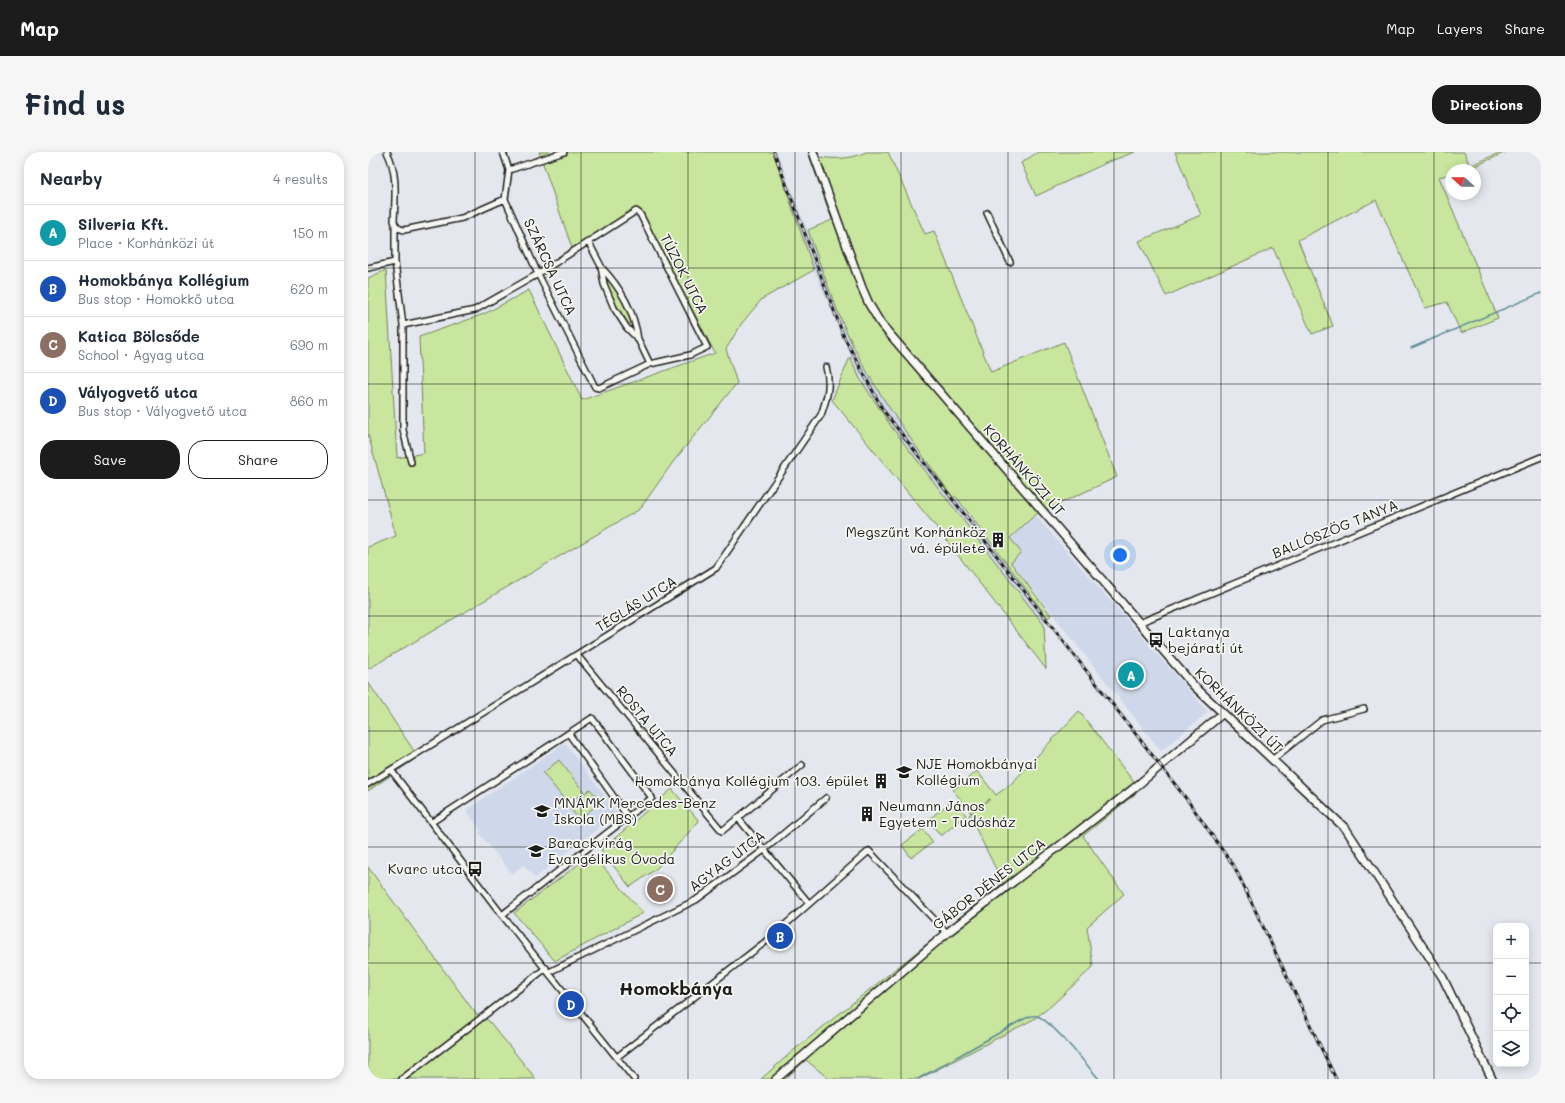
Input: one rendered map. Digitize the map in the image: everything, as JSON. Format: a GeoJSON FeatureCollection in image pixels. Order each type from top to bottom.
{"type":"FeatureCollection","features":[{"type":"Feature","properties":{"kind":"street"},"geometry":{"type":"LineString","coordinates":[[386,152],[391,160],[395,177],[395,262],[403,325],[403,430],[411,462]]}},
{"type":"Feature","properties":{"kind":"street","name":"SZÁRCSA UTCA"},"geometry":{"type":"LineString","coordinates":[[503,152],[509,170],[506,199],[538,274],[594,387]]}},
{"type":"Feature","properties":{"kind":"street"},"geometry":{"type":"LineString","coordinates":[[509,170],[564,152]]}},
{"type":"Feature","properties":{"kind":"street","name":"KORHÁNKÖZI ÚT"},"geometry":{"type":"LineString","coordinates":[[813,152],[862,288],[872,311],[881,324],[1193,685],[1222,714],[1334,816],[1359,847],[1443,978],[1492,1079]]}},
{"type":"Feature","properties":{"kind":"street"},"geometry":{"type":"LineString","coordinates":[[395,225],[404,230],[462,218],[506,199]]}},
{"type":"Feature","properties":{"kind":"street","name":"TÚZOK UTCA"},"geometry":{"type":"LineString","coordinates":[[403,325],[475,310],[538,274],[636,211],[640,214],[706,344],[705,348],[690,356],[650,364],[599,388],[594,387]]}},
{"type":"Feature","properties":{"kind":"street"},"geometry":{"type":"LineString","coordinates":[[987,213],[1010,262]]}},
{"type":"Feature","properties":{"kind":"street"},"geometry":{"type":"LineString","coordinates":[[588,241],[600,266],[604,284],[614,308],[627,328],[638,339]]}},
{"type":"Feature","properties":{"kind":"street"},"geometry":{"type":"LineString","coordinates":[[368,268],[395,262]]}},
{"type":"Feature","properties":{"kind":"street"},"geometry":{"type":"LineString","coordinates":[[600,266],[613,280],[627,302],[636,326],[638,339],[650,364]]}},
{"type":"Feature","properties":{"kind":"street","name":"TÉGLÁS UTCA"},"geometry":{"type":"LineString","coordinates":[[368,784],[716,568],[820,415],[829,392],[829,377],[826,366]]}},
{"type":"Feature","properties":{"kind":"street","name":"BALLÓSZÖG TANYA"},"geometry":{"type":"LineString","coordinates":[[1139,623],[1541,456]]}},
{"type":"Feature","properties":{"kind":"street","name":"ROSTA UTCA"},"geometry":{"type":"LineString","coordinates":[[577,655],[722,831],[738,818]]}},
{"type":"Feature","properties":{"kind":"street"},"geometry":{"type":"LineString","coordinates":[[1272,760],[1322,720],[1364,710]]}},
{"type":"Feature","properties":{"kind":"street","name":"GÁBOR DÉNES UTCA"},"geometry":{"type":"LineString","coordinates":[[776,1079],[947,933],[1133,789],[1222,714]]}},
{"type":"Feature","properties":{"kind":"street"},"geometry":{"type":"LineString","coordinates":[[432,822],[592,718],[652,798],[502,915]]}},
{"type":"Feature","properties":{"kind":"street"},"geometry":{"type":"LineString","coordinates":[[569,734],[628,817]]}},
{"type":"Feature","properties":{"kind":"street"},"geometry":{"type":"LineString","coordinates":[[802,765],[738,818],[808,902]]}},
{"type":"Feature","properties":{"kind":"street"},"geometry":{"type":"LineString","coordinates":[[391,770],[502,915],[548,970],[634,1079]]}},
{"type":"Feature","properties":{"kind":"street","name":"AGYAG UTCA"},"geometry":{"type":"LineString","coordinates":[[402,1079],[548,970],[696,900],[764,850],[826,798]]}},
{"type":"Feature","properties":{"kind":"street"},"geometry":{"type":"LineString","coordinates":[[617,1057],[769,938],[808,902],[868,851],[947,933]]}},
{"type":"Feature","properties":{"kind":"shaded area"},"geometry":{"type":"Polygon","coordinates":[[[773,152],[777,152],[831,291],[861,362],[905,432],[952,496],[956,498],[1048,618],[1044,625],[893,429],[860,379],[814,270],[773,152]]]}},
{"type":"Feature","properties":{"kind":"shaded area"},"geometry":{"type":"Polygon","coordinates":[[[1035,515],[1208,712],[1161,751],[1011,562],[1020,552],[1010,539],[1035,515]]]}},
{"type":"Feature","properties":{"kind":"shaded area","name":"MNÁMK Mercedes-Benz Iskola (MBS)"},"geometry":{"type":"Polygon","coordinates":[[[565,743],[618,813],[535,878],[524,865],[512,874],[479,833],[481,831],[466,810],[565,743]]]}},
{"type":"Feature","properties":{"kind":"green space"},"geometry":{"type":"Polygon","coordinates":[[[539,152],[773,152],[814,270],[762,299],[742,323],[726,349],[737,383],[673,462],[640,509],[368,669],[368,547],[396,536],[368,434],[368,278],[386,270],[397,458],[424,453],[419,337],[484,314],[529,290],[582,400],[715,353],[640,212],[573,251],[539,152]]]}},
{"type":"Feature","properties":{"kind":"green space"},"geometry":{"type":"Polygon","coordinates":[[[866,152],[888,152],[925,234],[934,231],[991,372],[1064,342],[1117,477],[1035,515],[1010,538],[1021,552],[1011,563],[1051,615],[1048,618],[957,498],[952,496],[894,414],[862,363],[832,298],[808,230],[832,220],[809,155],[845,158],[866,152]]]}},
{"type":"Feature","properties":{"kind":"green space"},"geometry":{"type":"Polygon","coordinates":[[[1038,152],[1135,152],[1108,162],[1036,196],[1021,163],[1038,152]]]}},
{"type":"Feature","properties":{"kind":"green space"},"geometry":{"type":"Polygon","coordinates":[[[1175,152],[1464,152],[1469,164],[1445,164],[1445,176],[1439,177],[1445,191],[1445,200],[1449,200],[1498,318],[1461,333],[1447,302],[1425,308],[1376,200],[1298,240],[1333,326],[1312,334],[1273,248],[1166,296],[1139,241],[1201,215],[1175,152]]]}},
{"type":"Feature","properties":{"kind":"green space"},"geometry":{"type":"Polygon","coordinates":[[[1501,152],[1506,152],[1480,164],[1474,164],[1501,152]]]}},
{"type":"Feature","properties":{"kind":"green space"},"geometry":{"type":"Polygon","coordinates":[[[606,278],[609,278],[626,307],[633,329],[624,321],[615,306],[608,290],[606,278]]]}},
{"type":"Feature","properties":{"kind":"green space"},"geometry":{"type":"Polygon","coordinates":[[[850,357],[860,379],[893,429],[1044,625],[1046,669],[937,528],[832,400],[850,357]]]}},
{"type":"Feature","properties":{"kind":"green space"},"geometry":{"type":"Polygon","coordinates":[[[368,682],[418,757],[368,791],[368,682]]]}},
{"type":"Feature","properties":{"kind":"green space"},"geometry":{"type":"Polygon","coordinates":[[[1079,711],[1140,790],[1083,836],[1124,894],[1087,927],[1093,967],[1051,1006],[1034,1019],[919,1079],[829,1079],[806,1060],[785,1079],[761,1079],[794,1050],[1003,883],[969,815],[990,799],[971,813],[953,790],[977,771],[996,795],[1012,783],[1079,711]]]}},
{"type":"Feature","properties":{"kind":"green space"},"geometry":{"type":"Polygon","coordinates":[[[559,760],[584,792],[568,804],[543,773],[559,760]]]}},
{"type":"Feature","properties":{"kind":"green space"},"geometry":{"type":"Polygon","coordinates":[[[590,789],[601,802],[579,819],[569,807],[590,789]]]}},
{"type":"Feature","properties":{"kind":"green space"},"geometry":{"type":"Polygon","coordinates":[[[672,789],[699,821],[656,869],[630,887],[601,850],[672,789]]]}},
{"type":"Feature","properties":{"kind":"green space"},"geometry":{"type":"Polygon","coordinates":[[[953,800],[966,815],[941,836],[928,820],[953,800]]]}},
{"type":"Feature","properties":{"kind":"green space"},"geometry":{"type":"Polygon","coordinates":[[[923,829],[933,842],[911,858],[902,845],[923,829]]]}},
{"type":"Feature","properties":{"kind":"green space"},"geometry":{"type":"Polygon","coordinates":[[[592,854],[643,913],[555,961],[514,913],[592,854]]]}},
{"type":"Feature","properties":{"kind":"green space"},"geometry":{"type":"Polygon","coordinates":[[[368,867],[476,1014],[489,1021],[536,1079],[368,1079],[368,867]]]}},
{"type":"Feature","properties":{"kind":"waterway"},"geometry":{"type":"LineString","coordinates":[[1411,348],[1541,293]]}},
{"type":"Feature","properties":{"kind":"waterway"},"geometry":{"type":"LineString","coordinates":[[918,1079],[1030,1016],[1037,1016],[1051,1026],[1099,1079]]}},
{"type":"Feature","properties":{"kind":"railway"},"geometry":{"type":"LineString","coordinates":[[774,152],[844,337],[883,410],[1188,801],[1235,868],[1336,1079]]}},
{"type":"Feature","properties":{"kind":"place","name":"Megszűnt Korhánköz vá. épülete"},"geometry":{"type":"Point","coordinates":[998,540]}},
{"type":"Feature","properties":{"kind":"place","name":"Laktanya bejárati út"},"geometry":{"type":"Point","coordinates":[1156,640]}},
{"type":"Feature","properties":{"kind":"place","name":"Silveria Kft."},"geometry":{"type":"Point","coordinates":[1131,675]}},
{"type":"Feature","properties":{"kind":"place","name":"NJE Homokbányai Kollégium"},"geometry":{"type":"Point","coordinates":[904,772]}},
{"type":"Feature","properties":{"kind":"place","name":"Homokbánya Kollégium 103. épület"},"geometry":{"type":"Point","coordinates":[881,781]}},
{"type":"Feature","properties":{"kind":"place","name":"MNÁMK Mercedes-Benz Iskola (MBS)"},"geometry":{"type":"Point","coordinates":[542,811]}},
{"type":"Feature","properties":{"kind":"place","name":"Neumann János Egyetem - Tudósház"},"geometry":{"type":"Point","coordinates":[867,814]}},
{"type":"Feature","properties":{"kind":"place","name":"Barackvirág Evangélikus Óvoda"},"geometry":{"type":"Point","coordinates":[536,851]}},
{"type":"Feature","properties":{"kind":"place","name":"Kvarc utca"},"geometry":{"type":"Point","coordinates":[475,869]}},
{"type":"Feature","properties":{"kind":"place","name":"Katica Bölcsőde"},"geometry":{"type":"Point","coordinates":[660,889]}},
{"type":"Feature","properties":{"kind":"place","name":"Homokbánya Kollégium"},"geometry":{"type":"Point","coordinates":[780,936]}},
{"type":"Feature","properties":{"kind":"place","name":"Vályogvető utca"},"geometry":{"type":"Point","coordinates":[571,1004]}},
{"type":"Feature","properties":{"kind":"district","name":"Homokbánya"},"geometry":{"type":"Point","coordinates":[676,989]}}]}
